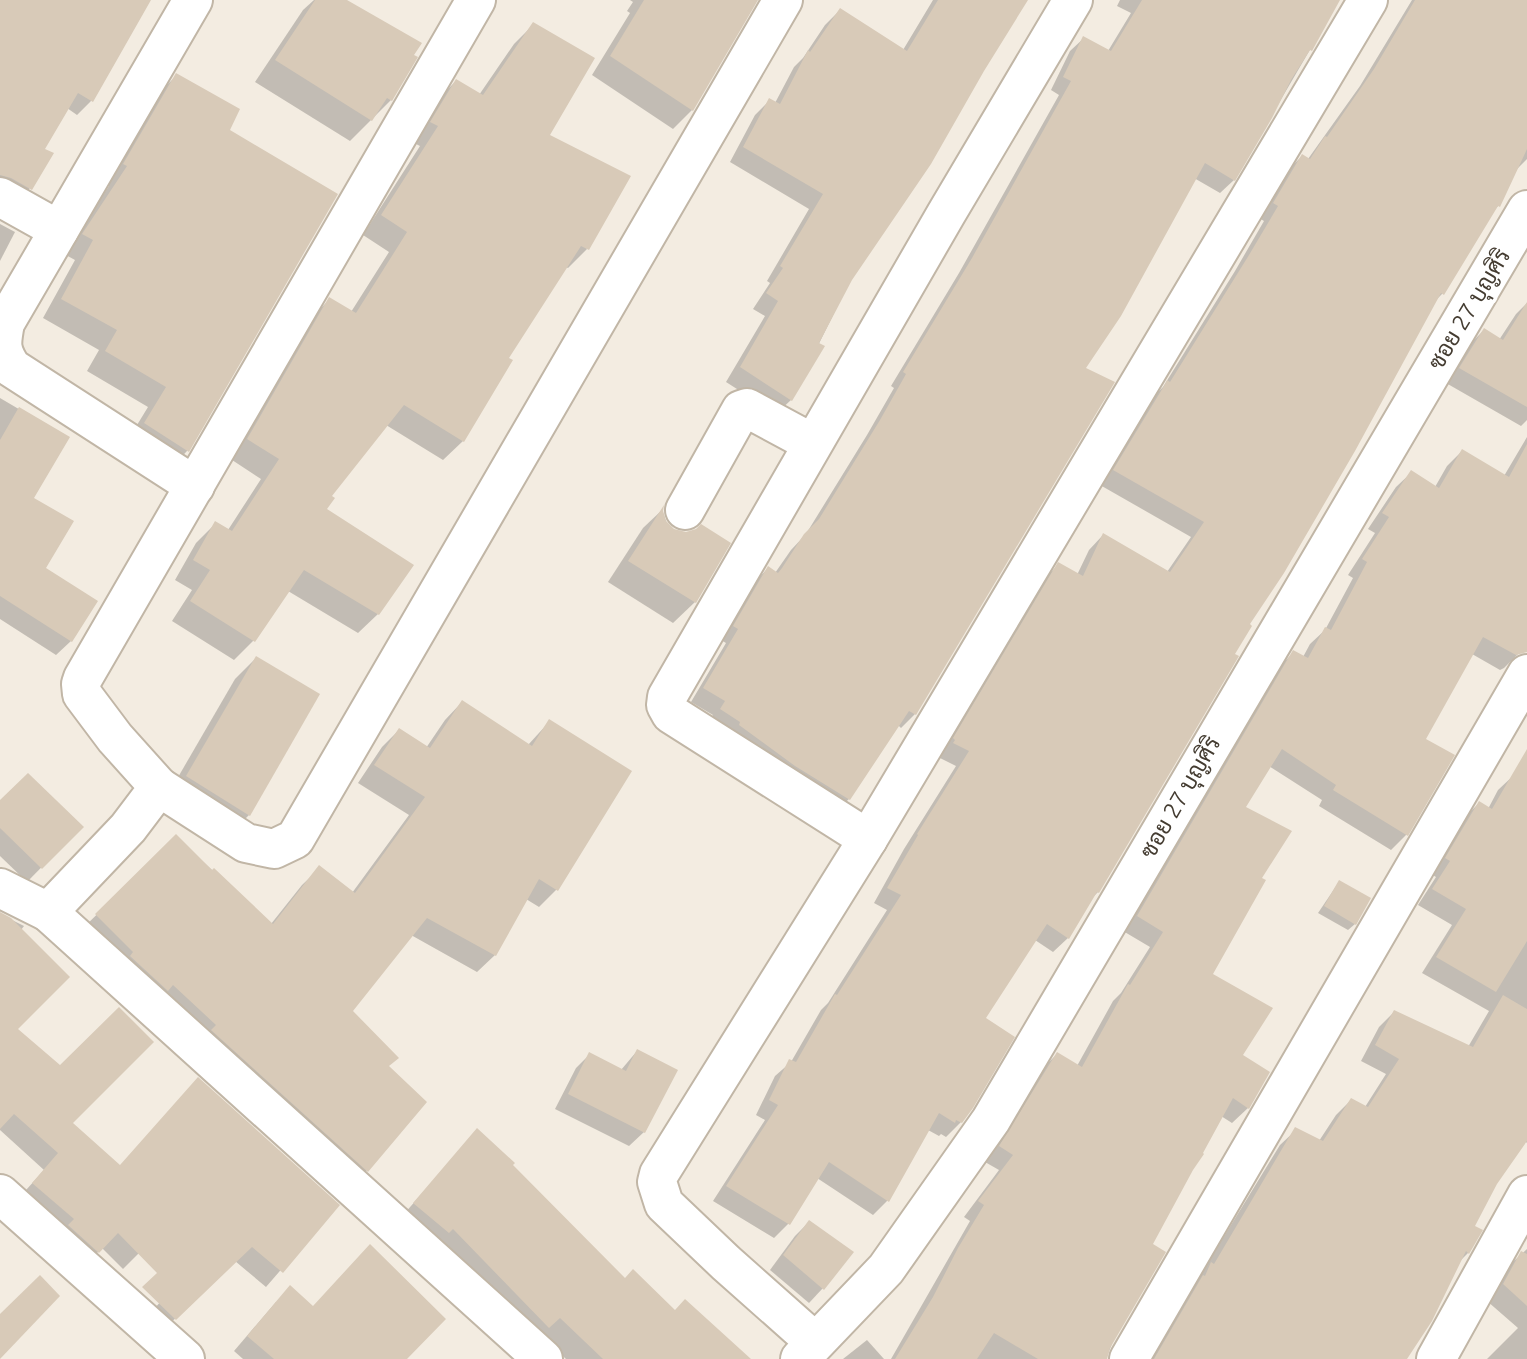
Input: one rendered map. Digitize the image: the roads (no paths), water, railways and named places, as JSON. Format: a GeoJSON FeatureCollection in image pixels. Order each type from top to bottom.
{"type":"FeatureCollection","features":[{"type":"Feature","properties":{"kind":"street"},"geometry":{"type":"LineString","coordinates":[[193,0],[5,323],[2,353],[12,368],[195,486]]}},
{"type":"Feature","properties":{"kind":"street"},"geometry":{"type":"LineString","coordinates":[[475,0],[81,684],[82,694],[115,738],[159,787],[246,843],[274,849],[295,839],[783,0]]}},
{"type":"Feature","properties":{"kind":"street"},"geometry":{"type":"LineString","coordinates":[[868,839],[671,714],[666,705],[667,697],[812,443],[1073,0]]}},
{"type":"Feature","properties":{"kind":"street"},"geometry":{"type":"LineString","coordinates":[[808,1351],[726,1263],[664,1204],[657,1182],[659,1174],[868,839],[1368,0]]}},
{"type":"Feature","properties":{"kind":"street"},"geometry":{"type":"LineString","coordinates":[[0,197],[59,230]]}},
{"type":"Feature","properties":{"kind":"street","name":"ซอย 27 บุญศิริ"},"geometry":{"type":"LineString","coordinates":[[808,1351],[886,1269],[991,1120],[1527,211]]}},
{"type":"Feature","properties":{"kind":"street"},"geometry":{"type":"LineString","coordinates":[[685,510],[741,410],[747,408],[812,443]]}},
{"type":"Feature","properties":{"kind":"street"},"geometry":{"type":"LineString","coordinates":[[1129,1359],[1527,674]]}},
{"type":"Feature","properties":{"kind":"street"},"geometry":{"type":"LineString","coordinates":[[48,912],[128,828],[159,787]]}},
{"type":"Feature","properties":{"kind":"street"},"geometry":{"type":"LineString","coordinates":[[0,888],[48,912],[542,1359]]}},
{"type":"Feature","properties":{"kind":"street"},"geometry":{"type":"LineString","coordinates":[[0,1194],[185,1359]]}},
{"type":"Feature","properties":{"kind":"street"},"geometry":{"type":"LineString","coordinates":[[1436,1359],[1527,1195]]}}]}
